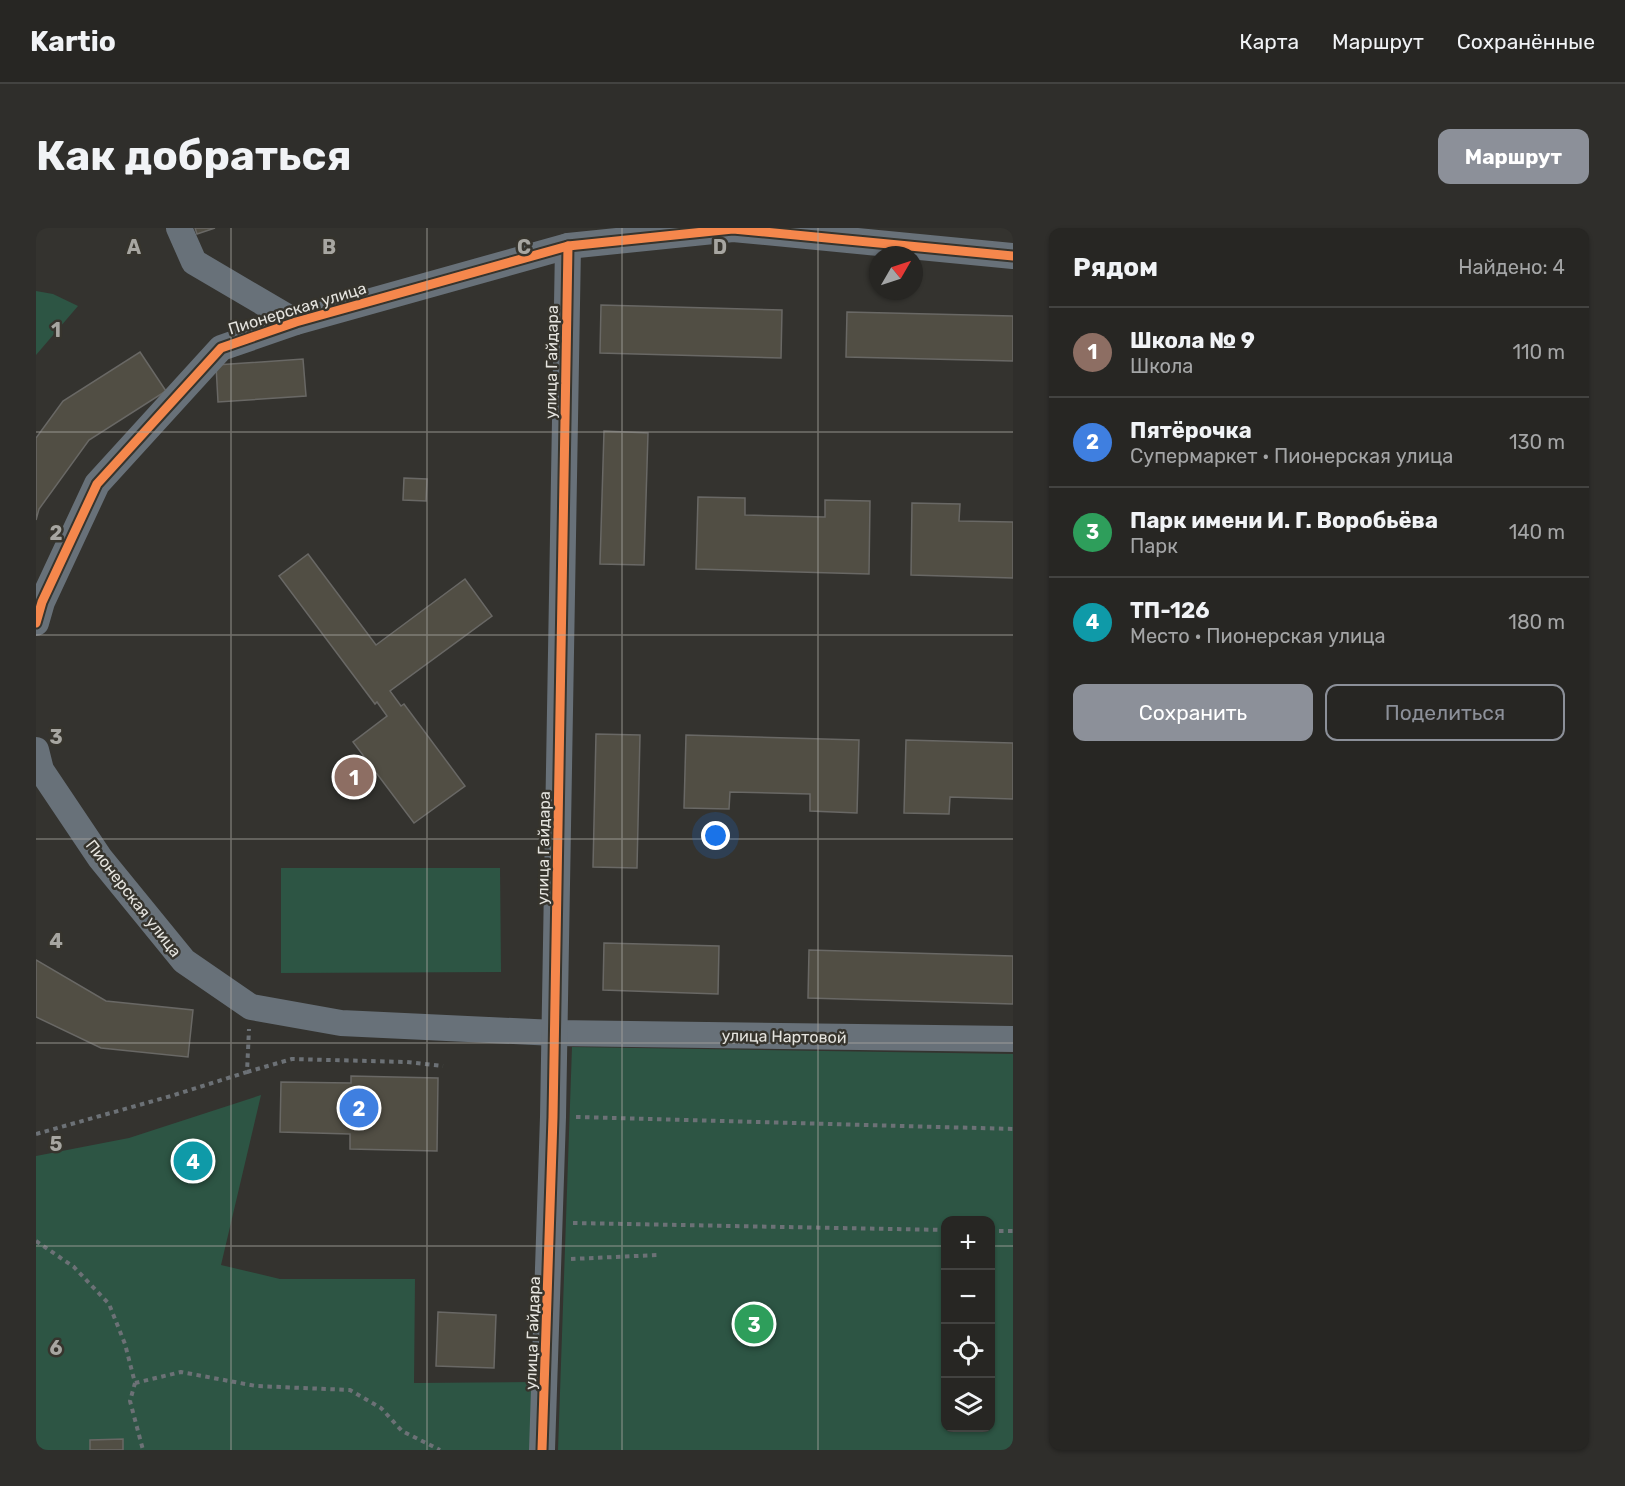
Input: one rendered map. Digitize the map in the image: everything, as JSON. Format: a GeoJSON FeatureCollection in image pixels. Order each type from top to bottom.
{"type":"FeatureCollection","features":[{"type":"Feature","properties":{"kind":"street"},"geometry":{"type":"LineString","coordinates":[[179,228],[194,262],[296,322]]}},
{"type":"Feature","properties":{"kind":"street","name":"Пионерская улица"},"geometry":{"type":"LineString","coordinates":[[36,623],[42,602],[97,484],[220,348],[296,322],[568,246],[733,229],[1013,256]]}},
{"type":"Feature","properties":{"kind":"street","name":"улица Гайдара"},"geometry":{"type":"LineString","coordinates":[[542,1450],[551,1223],[568,246]]}},
{"type":"Feature","properties":{"kind":"street","name":"Пионерская улица"},"geometry":{"type":"LineString","coordinates":[[36,750],[41,770],[100,858],[184,961],[251,1007],[341,1023],[555,1033]]}},
{"type":"Feature","properties":{"kind":"street","name":"улица Нартовой"},"geometry":{"type":"LineString","coordinates":[[555,1033],[1013,1039]]}},
{"type":"Feature","properties":{"kind":"path"},"geometry":{"type":"LineString","coordinates":[[247,1072],[251,1007]]}},
{"type":"Feature","properties":{"kind":"path"},"geometry":{"type":"LineString","coordinates":[[36,1134],[292,1059],[407,1062],[443,1066]]}},
{"type":"Feature","properties":{"kind":"path"},"geometry":{"type":"LineString","coordinates":[[553,1117],[1013,1129]]}},
{"type":"Feature","properties":{"kind":"path"},"geometry":{"type":"LineString","coordinates":[[551,1223],[941,1230]]}},
{"type":"Feature","properties":{"kind":"path"},"geometry":{"type":"LineString","coordinates":[[995,1231],[1013,1231]]}},
{"type":"Feature","properties":{"kind":"path"},"geometry":{"type":"LineString","coordinates":[[36,1241],[74,1267],[109,1304],[125,1344],[135,1383],[130,1401],[143,1450]]}},
{"type":"Feature","properties":{"kind":"path"},"geometry":{"type":"LineString","coordinates":[[550,1259],[658,1255]]}},
{"type":"Feature","properties":{"kind":"path"},"geometry":{"type":"LineString","coordinates":[[135,1383],[181,1372],[256,1386],[350,1390],[381,1408],[402,1431],[440,1450]]}},
{"type":"Feature","properties":{"kind":"green space"},"geometry":{"type":"Polygon","coordinates":[[[36,291],[53,294],[78,306],[36,355],[36,291]]]}},
{"type":"Feature","properties":{"kind":"green space"},"geometry":{"type":"Polygon","coordinates":[[[281,868],[500,868],[501,972],[281,973],[281,868]]]}},
{"type":"Feature","properties":{"kind":"green space"},"geometry":{"type":"Polygon","coordinates":[[[572,1047],[1013,1054],[1013,1450],[558,1450],[572,1047]]]}},
{"type":"Feature","properties":{"kind":"green space"},"geometry":{"type":"Polygon","coordinates":[[[261,1095],[221,1265],[280,1279],[415,1279],[414,1383],[533,1382],[530,1450],[36,1450],[36,1156],[129,1138],[261,1095]]]}},
{"type":"Feature","properties":{"kind":"building"},"geometry":{"type":"Polygon","coordinates":[[[195,228],[215,228],[197,234],[195,228]]]}},
{"type":"Feature","properties":{"kind":"building"},"geometry":{"type":"Polygon","coordinates":[[[601,305],[782,310],[781,358],[600,353],[601,305]]]}},
{"type":"Feature","properties":{"kind":"building"},"geometry":{"type":"Polygon","coordinates":[[[847,312],[1013,316],[1013,361],[846,357],[847,312]]]}},
{"type":"Feature","properties":{"kind":"building"},"geometry":{"type":"Polygon","coordinates":[[[140,352],[166,391],[89,440],[39,509],[36,520],[36,438],[63,401],[140,352]]]}},
{"type":"Feature","properties":{"kind":"building"},"geometry":{"type":"Polygon","coordinates":[[[303,359],[306,396],[218,402],[216,365],[303,359]]]}},
{"type":"Feature","properties":{"kind":"building"},"geometry":{"type":"Polygon","coordinates":[[[604,431],[648,433],[644,565],[600,564],[604,431]]]}},
{"type":"Feature","properties":{"kind":"building"},"geometry":{"type":"Polygon","coordinates":[[[404,478],[427,479],[426,501],[403,500],[404,478]]]}},
{"type":"Feature","properties":{"kind":"building"},"geometry":{"type":"Polygon","coordinates":[[[698,497],[745,498],[745,515],[825,517],[825,500],[870,501],[869,574],[696,569],[698,497]]]}},
{"type":"Feature","properties":{"kind":"building"},"geometry":{"type":"Polygon","coordinates":[[[912,503],[960,504],[959,521],[1013,522],[1013,578],[911,575],[912,503]]]}},
{"type":"Feature","properties":{"kind":"building"},"geometry":{"type":"Polygon","coordinates":[[[308,554],[376,645],[465,579],[492,616],[390,691],[401,706],[404,704],[465,786],[414,823],[353,742],[387,716],[377,702],[375,704],[279,576],[308,554]]]}},
{"type":"Feature","properties":{"kind":"building"},"geometry":{"type":"Polygon","coordinates":[[[596,734],[640,735],[637,868],[593,867],[596,734]]]}},
{"type":"Feature","properties":{"kind":"building"},"geometry":{"type":"Polygon","coordinates":[[[686,735],[859,740],[857,813],[810,811],[810,794],[730,792],[729,809],[684,808],[686,735]]]}},
{"type":"Feature","properties":{"kind":"building"},"geometry":{"type":"Polygon","coordinates":[[[906,740],[1013,743],[1013,799],[950,797],[949,814],[904,813],[906,740]]]}},
{"type":"Feature","properties":{"kind":"building"},"geometry":{"type":"Polygon","coordinates":[[[604,943],[719,946],[718,994],[603,990],[604,943]]]}},
{"type":"Feature","properties":{"kind":"building"},"geometry":{"type":"Polygon","coordinates":[[[809,950],[1013,956],[1013,1004],[808,998],[809,950]]]}},
{"type":"Feature","properties":{"kind":"building"},"geometry":{"type":"Polygon","coordinates":[[[36,960],[106,1001],[193,1010],[188,1057],[101,1048],[36,1017],[36,960]]]}},
{"type":"Feature","properties":{"kind":"building"},"geometry":{"type":"Polygon","coordinates":[[[351,1076],[438,1078],[437,1151],[350,1149],[350,1134],[280,1132],[281,1082],[351,1083],[351,1076]]]}},
{"type":"Feature","properties":{"kind":"building"},"geometry":{"type":"Polygon","coordinates":[[[186,1144],[202,1144],[200,1178],[184,1178],[186,1144]]]}},
{"type":"Feature","properties":{"kind":"building"},"geometry":{"type":"Polygon","coordinates":[[[438,1312],[496,1315],[494,1368],[436,1366],[438,1312]]]}},
{"type":"Feature","properties":{"kind":"building"},"geometry":{"type":"Polygon","coordinates":[[[123,1439],[123,1450],[90,1450],[90,1440],[123,1439]]]}},
{"type":"Feature","properties":{"kind":"cycle path"},"geometry":{"type":"LineString","coordinates":[[36,623],[42,602],[97,484],[221,348],[296,322],[568,246],[733,229],[1013,256]]}},
{"type":"Feature","properties":{"kind":"cycle path"},"geometry":{"type":"LineString","coordinates":[[542,1450],[553,1117],[568,246]]}},
{"type":"Feature","properties":{"kind":"place","name":"Школа № 9"},"geometry":{"type":"Point","coordinates":[354,777]}},
{"type":"Feature","properties":{"kind":"place","name":"Пятёрочка"},"geometry":{"type":"Point","coordinates":[359,1108]}},
{"type":"Feature","properties":{"kind":"place","name":"ТП-126"},"geometry":{"type":"Point","coordinates":[193,1161]}},
{"type":"Feature","properties":{"kind":"place","name":"Парк имени И. Г. Воробьёва"},"geometry":{"type":"Point","coordinates":[754,1324]}}]}
